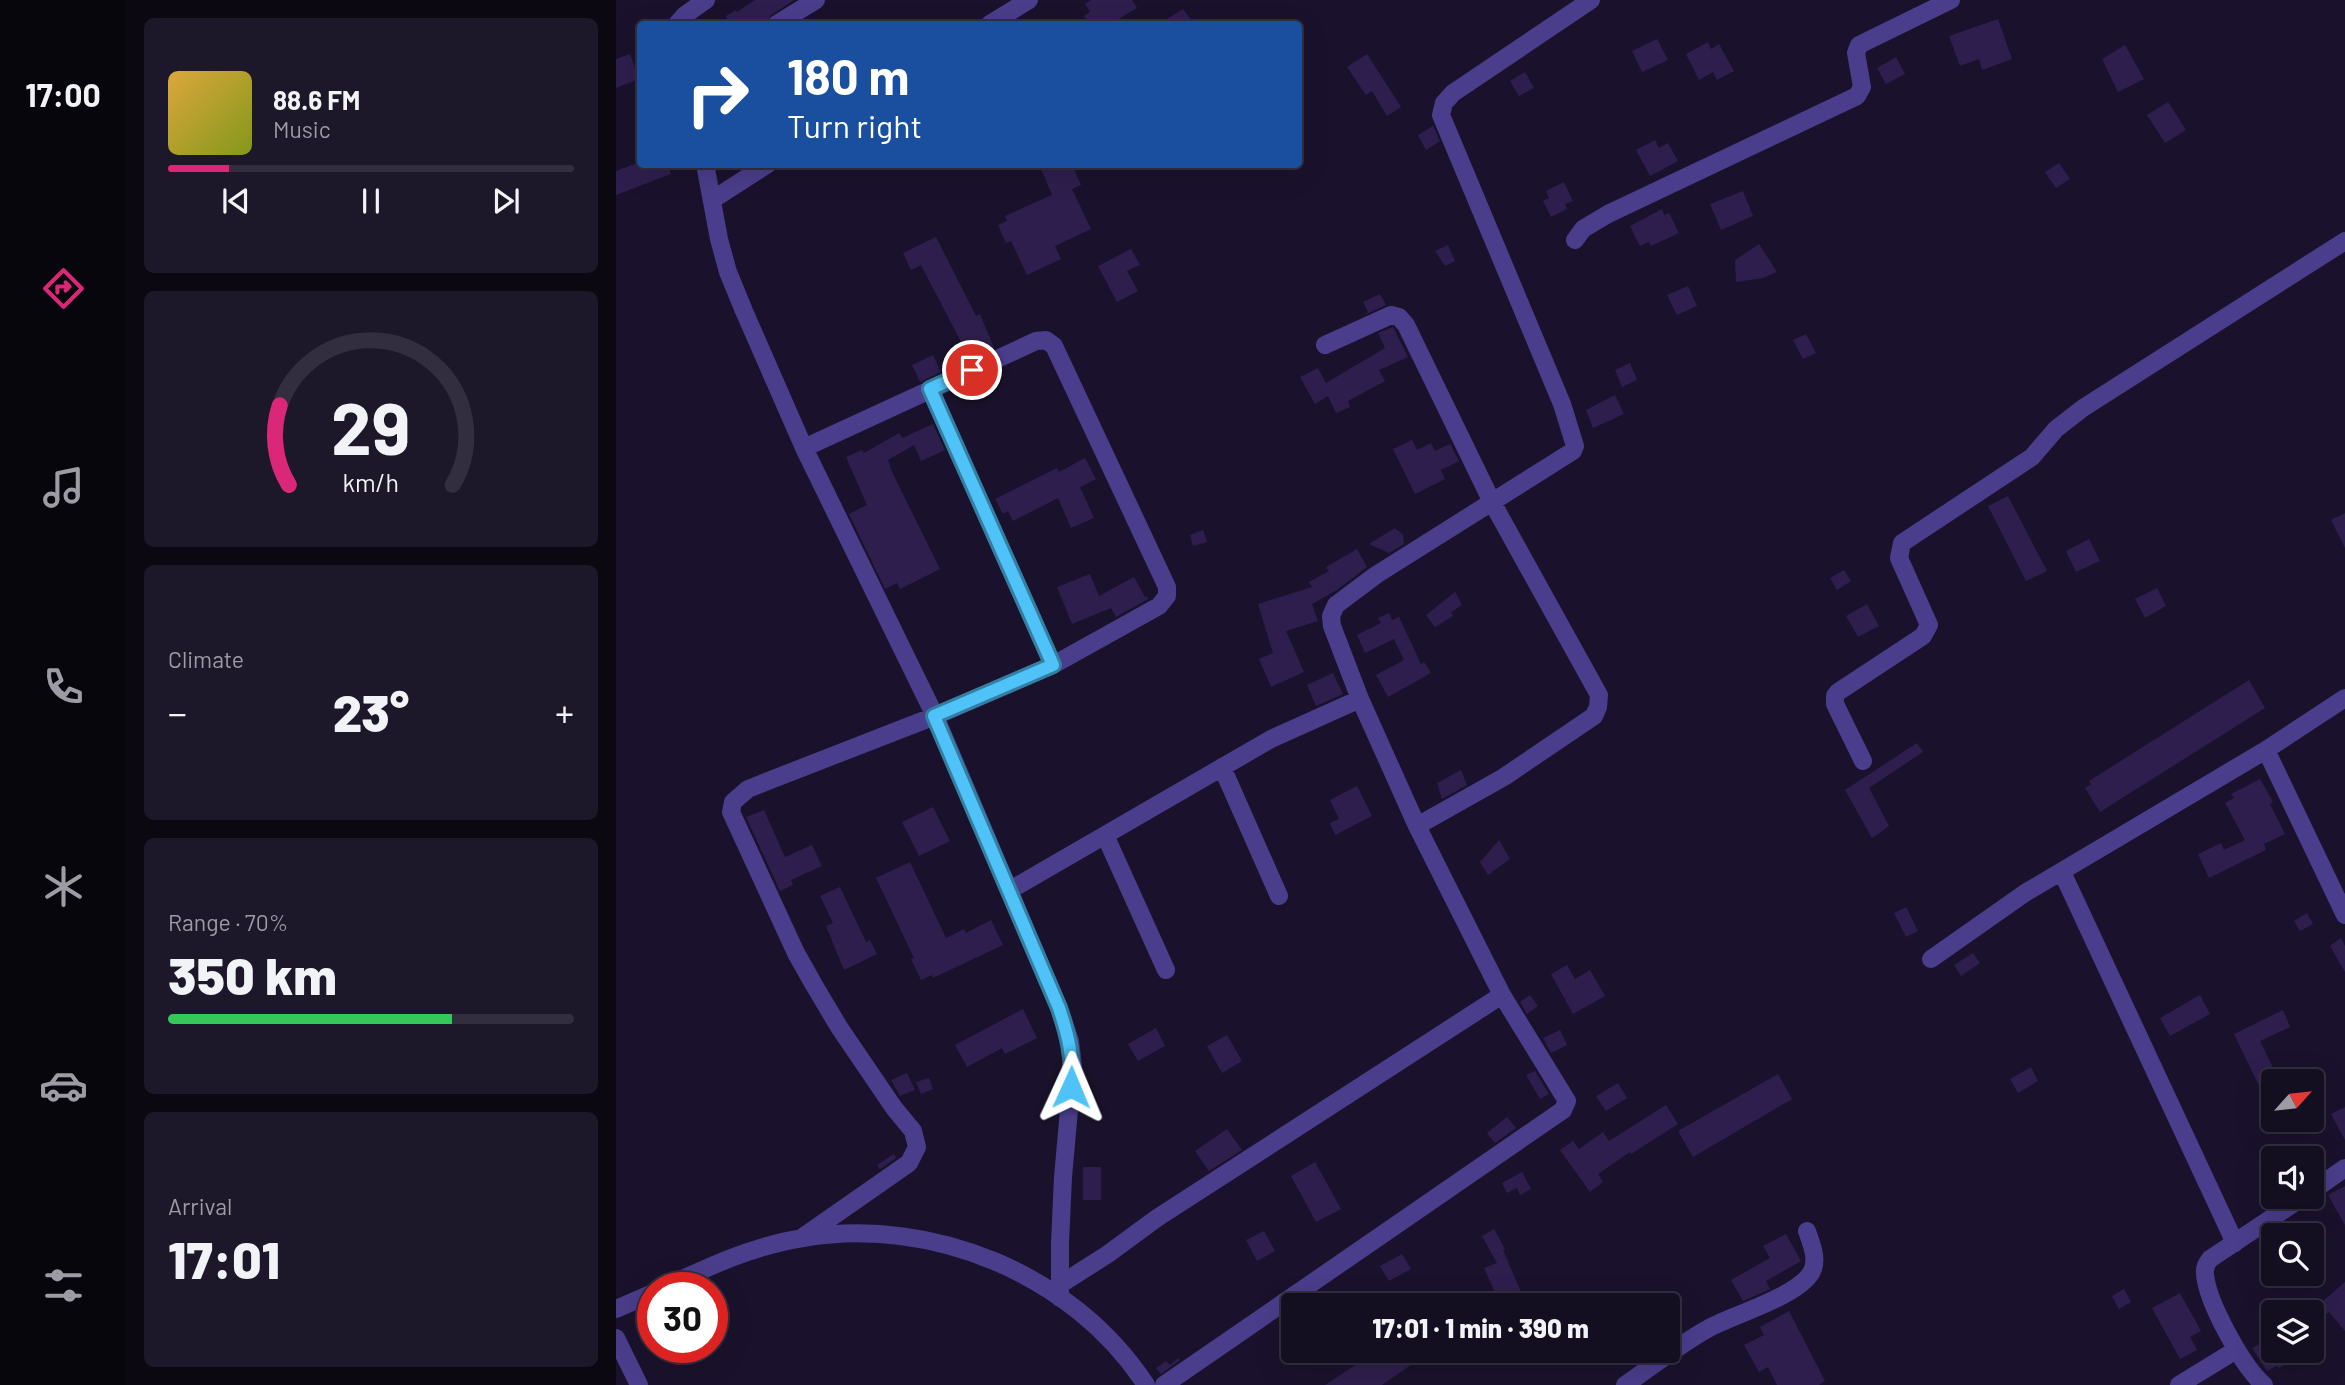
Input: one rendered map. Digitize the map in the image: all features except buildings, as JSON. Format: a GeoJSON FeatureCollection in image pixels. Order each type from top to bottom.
{"type":"FeatureCollection","features":[{"type":"Feature","properties":{"kind":"street"},"geometry":{"type":"LineString","coordinates":[[680,21],[706,0]]}},
{"type":"Feature","properties":{"kind":"street"},"geometry":{"type":"LineString","coordinates":[[782,21],[816,0]]}},
{"type":"Feature","properties":{"kind":"street"},"geometry":{"type":"LineString","coordinates":[[995,21],[1029,0]]}},
{"type":"Feature","properties":{"kind":"street"},"geometry":{"type":"LineString","coordinates":[[1164,1385],[1566,1106],[1567,1101],[1502,995],[1417,826],[1360,699],[1332,626],[1331,616],[1336,605],[1376,575],[1570,454],[1575,446],[1562,404],[1441,115],[1444,103],[1453,93],[1591,0]]}},
{"type":"Feature","properties":{"kind":"street"},"geometry":{"type":"LineString","coordinates":[[1575,240],[1583,229],[1608,214],[1857,96],[1862,87],[1856,53],[1859,45],[1951,0]]}},
{"type":"Feature","properties":{"kind":"street"},"geometry":{"type":"LineString","coordinates":[[706,168],[728,272],[804,448],[934,716],[1059,1008],[1073,1065],[1060,1243],[1061,1291]]}},
{"type":"Feature","properties":{"kind":"street"},"geometry":{"type":"LineString","coordinates":[[712,200],[762,168]]}},
{"type":"Feature","properties":{"kind":"street"},"geometry":{"type":"LineString","coordinates":[[1863,761],[1835,704],[1835,696],[1923,636],[1929,625],[1899,558],[1902,543],[2032,457],[2056,429],[2083,408],[2345,241]]}},
{"type":"Feature","properties":{"kind":"street"},"geometry":{"type":"LineString","coordinates":[[1325,345],[1391,315],[1399,317],[1406,325],[1492,502],[1599,695],[1600,701],[1594,716],[1504,777],[1417,826]]}},
{"type":"Feature","properties":{"kind":"street"},"geometry":{"type":"LineString","coordinates":[[803,1237],[909,1163],[917,1147],[913,1131],[894,1108],[839,1027],[796,953],[730,806],[748,789],[934,716],[1053,665],[1159,606],[1167,596],[1167,587],[1054,346],[1046,340],[1036,341],[804,448]]}},
{"type":"Feature","properties":{"kind":"street"},"geometry":{"type":"LineString","coordinates":[[930,389],[1053,665]]}},
{"type":"Feature","properties":{"kind":"street"},"geometry":{"type":"LineString","coordinates":[[1931,959],[2025,894],[2266,750],[2345,698]]}},
{"type":"Feature","properties":{"kind":"street"},"geometry":{"type":"LineString","coordinates":[[1010,890],[1271,739],[1360,699]]}},
{"type":"Feature","properties":{"kind":"street"},"geometry":{"type":"LineString","coordinates":[[2266,750],[2345,915]]}},
{"type":"Feature","properties":{"kind":"street"},"geometry":{"type":"LineString","coordinates":[[1222,767],[1279,896]]}},
{"type":"Feature","properties":{"kind":"street"},"geometry":{"type":"LineString","coordinates":[[1105,835],[1166,970]]}},
{"type":"Feature","properties":{"kind":"street"},"geometry":{"type":"LineString","coordinates":[[2063,872],[2235,1243]]}},
{"type":"Feature","properties":{"kind":"street"},"geometry":{"type":"LineString","coordinates":[[1061,1291],[1157,1219],[1502,995]]}},
{"type":"Feature","properties":{"kind":"street"},"geometry":{"type":"LineString","coordinates":[[2324,1183],[2345,1168]]}},
{"type":"Feature","properties":{"kind":"street"},"geometry":{"type":"LineString","coordinates":[[2264,1385],[2236,1350],[2211,1298],[2205,1266],[2210,1259],[2285,1209]]}},
{"type":"Feature","properties":{"kind":"street"},"geometry":{"type":"LineString","coordinates":[[1625,1385],[1710,1328],[1778,1297],[1803,1281],[1812,1271],[1814,1252],[1807,1231]]}},
{"type":"Feature","properties":{"kind":"street"},"geometry":{"type":"LineString","coordinates":[[698,1272],[739,1253],[803,1237],[858,1233],[910,1236],[952,1245],[1061,1291],[1113,1344],[1146,1385]]}},
{"type":"Feature","properties":{"kind":"street"},"geometry":{"type":"LineString","coordinates":[[616,1309],[637,1300]]}},
{"type":"Feature","properties":{"kind":"street"},"geometry":{"type":"LineString","coordinates":[[616,1338],[639,1385]]}},
{"type":"Feature","properties":{"kind":"street"},"geometry":{"type":"LineString","coordinates":[[2179,1385],[2236,1350]]}},
{"type":"Feature","properties":{"kind":"route"},"geometry":{"type":"LineString","coordinates":[[972,370],[930,389],[1053,665],[934,716],[1059,1008],[1070,1041],[1073,1065],[1071,1087]]}}]}
